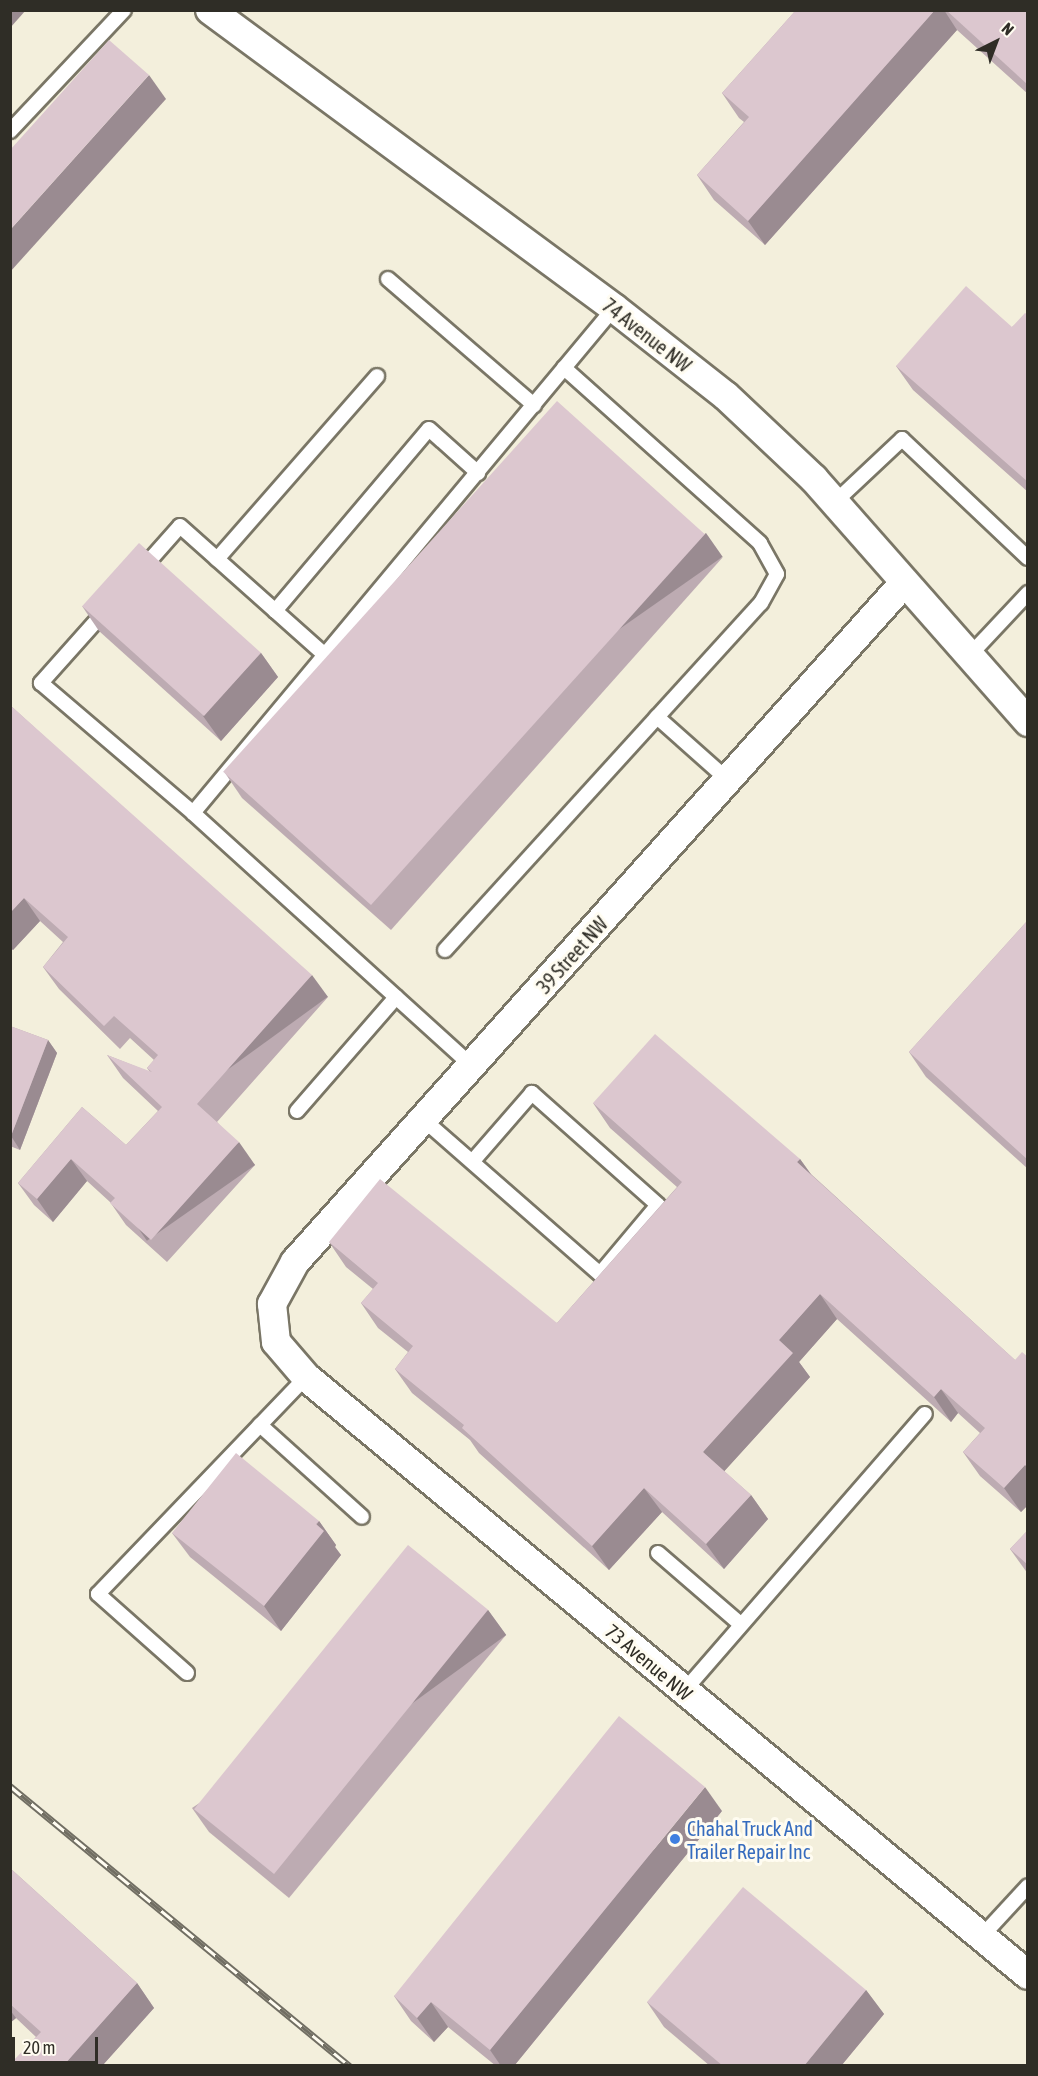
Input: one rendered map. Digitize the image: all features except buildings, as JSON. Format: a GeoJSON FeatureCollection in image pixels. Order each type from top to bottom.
{"type":"FeatureCollection","features":[{"type":"Feature","properties":{"kind":"street","name":"74 Avenue NW"},"geometry":{"type":"LineString","coordinates":[[210,10],[614,308],[726,396],[835,502],[968,657],[1028,722]]}},
{"type":"Feature","properties":{"kind":"street","name":"39 Street NW"},"geometry":{"type":"LineString","coordinates":[[276,1342],[272,1304],[294,1262],[424,1120],[904,583]]}},
{"type":"Feature","properties":{"kind":"street","name":"73 Avenue NW"},"geometry":{"type":"LineString","coordinates":[[276,1342],[306,1377],[1028,1975]]}},
{"type":"Feature","properties":{"kind":"lane"},"geometry":{"type":"LineString","coordinates":[[10,131],[124,10]]}},
{"type":"Feature","properties":{"kind":"lane"},"geometry":{"type":"LineString","coordinates":[[388,279],[534,405]]}},
{"type":"Feature","properties":{"kind":"lane"},"geometry":{"type":"LineString","coordinates":[[193,813],[614,308]]}},
{"type":"Feature","properties":{"kind":"lane"},"geometry":{"type":"LineString","coordinates":[[445,950],[760,603],[777,574],[760,543],[564,368]]}},
{"type":"Feature","properties":{"kind":"lane"},"geometry":{"type":"LineString","coordinates":[[217,559],[376,376]]}},
{"type":"Feature","properties":{"kind":"lane"},"geometry":{"type":"LineString","coordinates":[[275,611],[429,429],[478,473]]}},
{"type":"Feature","properties":{"kind":"lane"},"geometry":{"type":"LineString","coordinates":[[835,502],[902,439],[1028,558]]}},
{"type":"Feature","properties":{"kind":"lane"},"geometry":{"type":"LineString","coordinates":[[134,578],[180,526],[325,655]]}},
{"type":"Feature","properties":{"kind":"lane"},"geometry":{"type":"LineString","coordinates":[[968,657],[1028,593]]}},
{"type":"Feature","properties":{"kind":"lane"},"geometry":{"type":"LineString","coordinates":[[118,596],[41,683],[193,813],[472,1066]]}},
{"type":"Feature","properties":{"kind":"lane"},"geometry":{"type":"LineString","coordinates":[[657,717],[728,780]]}},
{"type":"Feature","properties":{"kind":"lane"},"geometry":{"type":"LineString","coordinates":[[297,1111],[396,997]]}},
{"type":"Feature","properties":{"kind":"lane"},"geometry":{"type":"LineString","coordinates":[[424,1120],[472,1162],[600,1274],[658,1205],[532,1093],[472,1162]]}},
{"type":"Feature","properties":{"kind":"lane"},"geometry":{"type":"LineString","coordinates":[[187,1673],[98,1594],[306,1377]]}},
{"type":"Feature","properties":{"kind":"lane"},"geometry":{"type":"LineString","coordinates":[[684,1691],[740,1623],[925,1414]]}},
{"type":"Feature","properties":{"kind":"lane"},"geometry":{"type":"LineString","coordinates":[[260,1425],[362,1517]]}},
{"type":"Feature","properties":{"kind":"lane"},"geometry":{"type":"LineString","coordinates":[[658,1553],[740,1623]]}},
{"type":"Feature","properties":{"kind":"lane"},"geometry":{"type":"LineString","coordinates":[[981,1937],[1027,1887]]}},
{"type":"Feature","properties":{"kind":"railway"},"geometry":{"type":"LineString","coordinates":[[10,1786],[350,2066]]}},
{"type":"Feature","properties":{"kind":"place","name":"Chahal Truck And Trailer Repair Inc"},"geometry":{"type":"Point","coordinates":[675,1839]}}]}
